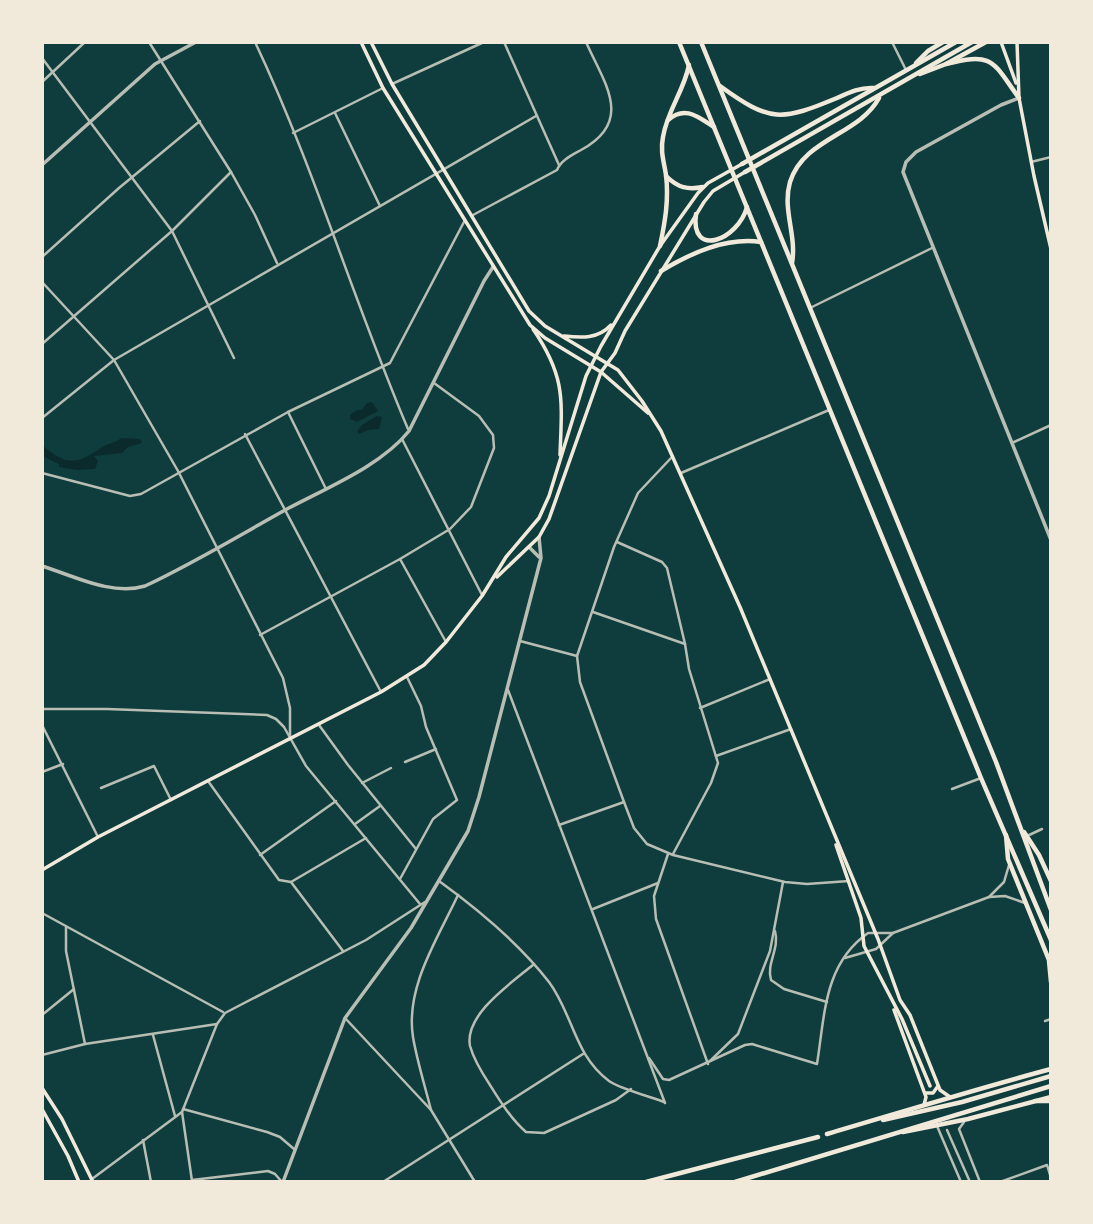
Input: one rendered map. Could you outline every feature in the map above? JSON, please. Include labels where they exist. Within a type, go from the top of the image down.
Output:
[{"type":"main road","points":[[361,42],[383,88],[550,356],[560,384],[562,401],[560,460]]},
{"type":"main road","points":[[371,42],[393,84],[529,311],[536,320],[618,370],[651,416],[673,456],[835,836],[863,924],[867,951],[902,1019],[930,1086]]},
{"type":"main road","points":[[680,42],[981,778],[1051,940]]},
{"type":"main road","points":[[701,42],[991,750],[1051,910]]},
{"type":"main road","points":[[913,66],[923,55],[943,42]]},
{"type":"main road","points":[[42,870],[98,836],[381,692],[424,665],[482,596],[506,557],[539,518],[549,496],[595,356],[660,246],[703,187],[956,42]]},
{"type":"main road","points":[[492,580],[538,537],[549,519],[601,372],[709,195],[972,42]]},
{"type":"main road","points":[[946,64],[986,42]]},
{"type":"main road","points":[[1001,42],[1018,88]]},
{"type":"main road","points":[[1017,42],[1019,98],[1031,162],[1049,228],[1051,249]]},
{"type":"main road","points":[[915,74],[971,58],[987,60],[1001,72],[1019,98]]},
{"type":"main road","points":[[660,246],[667,215],[662,149],[667,121],[683,89],[689,65]]},
{"type":"main road","points":[[719,85],[759,110],[784,115],[798,113],[856,90],[874,88]]},
{"type":"main road","points":[[792,264],[793,242],[786,206],[790,181],[797,166],[813,149],[870,111],[881,95]]},
{"type":"main road","points":[[667,121],[678,112],[687,112],[715,127]]},
{"type":"main road","points":[[666,176],[683,188],[703,187]]},
{"type":"main road","points":[[696,214],[695,225],[699,234],[704,239],[716,240],[734,230],[743,218],[747,206]]},
{"type":"main road","points":[[661,271],[713,247],[738,241],[762,242]]},
{"type":"main road","points":[[561,336],[584,338],[597,335],[606,331],[617,318]]},
{"type":"main road","points":[[530,325],[545,338],[601,372],[651,416]]},
{"type":"main road","points":[[528,530],[538,537]]},
{"type":"main road","points":[[520,540],[528,547]]},
{"type":"main road","points":[[1021,829],[1039,855],[1051,881]]},
{"type":"main road","points":[[1006,834],[1005,848],[1050,962],[1051,982]]},
{"type":"main road","points":[[850,879],[875,932],[900,1000],[910,1015],[944,1095],[950,1097]]},
{"type":"main road","points":[[900,1000],[902,1019]]},
{"type":"main road","points":[[893,1004],[926,1097],[924,1105],[917,1107]]},
{"type":"main road","points":[[827,1134],[1051,1069]]},
{"type":"main road","points":[[847,1128],[962,1101],[1051,1076]]},
{"type":"main road","points":[[924,1092],[933,1093],[939,1085]]},
{"type":"main road","points":[[734,1182],[1051,1086]]},
{"type":"main road","points":[[42,1088],[62,1119],[92,1181]]},
{"type":"main road","points":[[889,1135],[1051,1099]]},
{"type":"main road","points":[[42,1110],[68,1156],[79,1182]]},
{"type":"main road","points":[[646,1182],[818,1137]]},
{"type":"street","points":[[42,82],[85,42]]},
{"type":"street","points":[[149,42],[231,172],[255,215],[277,264]]},
{"type":"street","points":[[42,165],[160,61],[196,42]]},
{"type":"street","points":[[255,42],[409,431]]},
{"type":"street","points":[[393,84],[484,42]]},
{"type":"street","points":[[504,42],[559,164]]},
{"type":"street","points":[[473,215],[557,170],[559,164],[601,138],[611,116],[613,104],[586,42]]},
{"type":"street","points":[[891,42],[906,70]]},
{"type":"street","points":[[42,58],[172,231],[234,358]]},
{"type":"street","points":[[293,133],[383,88]]},
{"type":"street","points":[[1019,98],[1001,104],[916,152],[906,162],[903,172],[1051,540]]},
{"type":"street","points":[[335,113],[380,206]]},
{"type":"street","points":[[42,418],[114,360],[536,116]]},
{"type":"street","points":[[42,257],[200,121]]},
{"type":"street","points":[[1031,162],[1051,157]]},
{"type":"street","points":[[42,344],[172,231],[231,172]]},
{"type":"street","points":[[42,473],[130,496],[141,494],[288,412],[390,363],[465,220]]},
{"type":"street","points":[[810,308],[932,248]]},
{"type":"street","points":[[42,566],[103,585],[135,589],[156,581],[372,462],[409,431],[493,267]]},
{"type":"street","points":[[42,282],[114,360],[178,471],[283,678],[290,708],[290,739]]},
{"type":"street","points":[[260,635],[450,529],[471,508],[494,448],[493,435],[479,416],[434,383]]},
{"type":"street","points":[[681,473],[830,410]]},
{"type":"street","points":[[288,412],[326,489]]},
{"type":"street","points":[[1012,443],[1051,425]]},
{"type":"street","points":[[245,435],[381,692]]},
{"type":"street","points":[[402,439],[482,596]]},
{"type":"street","points":[[673,456],[638,493],[617,542],[577,656],[580,682],[624,802],[640,836],[655,849],[783,882],[807,884],[850,879]]},
{"type":"street","points":[[183,1110],[192,1181],[268,1171],[282,1182],[345,1018],[411,928],[423,903],[468,831],[475,813],[541,558],[538,537]]},
{"type":"street","points":[[617,542],[662,562],[667,568],[689,669],[716,756],[716,772],[671,854],[654,896],[656,919],[708,1064]]},
{"type":"street","points":[[528,547],[541,558]]},
{"type":"street","points":[[400,559],[446,642]]},
{"type":"street","points":[[593,612],[685,644]]},
{"type":"street","points":[[520,641],[577,656]]},
{"type":"street","points":[[400,879],[433,819],[457,800],[407,677]]},
{"type":"street","points":[[700,708],[770,679]]},
{"type":"street","points":[[439,881],[498,927],[534,964],[551,985],[583,1054],[607,1080],[665,1103],[507,688]]},
{"type":"street","points":[[42,709],[267,715],[276,719],[284,727],[306,766],[423,903]]},
{"type":"street","points":[[42,724],[98,836]]},
{"type":"street","points":[[319,724],[362,783],[416,849]]},
{"type":"street","points":[[716,756],[791,729]]},
{"type":"street","points":[[405,762],[436,749]]},
{"type":"street","points":[[42,772],[63,764]]},
{"type":"street","points":[[101,788],[155,765],[171,800]]},
{"type":"street","points":[[362,783],[391,768]]},
{"type":"street","points":[[952,789],[981,778]]},
{"type":"street","points":[[208,781],[279,880],[292,882],[366,838]]},
{"type":"street","points":[[260,855],[336,801]]},
{"type":"street","points":[[559,825],[624,802]]},
{"type":"street","points":[[355,824],[380,806]]},
{"type":"street","points":[[1027,836],[1042,829]]},
{"type":"street","points":[[989,897],[1004,882],[1010,863]]},
{"type":"street","points":[[292,882],[343,951]]},
{"type":"street","points":[[708,1064],[738,1034],[769,951],[783,882]]},
{"type":"street","points":[[592,910],[658,883]]},
{"type":"street","points":[[430,1111],[412,1036],[411,1006],[420,976],[458,895]]},
{"type":"street","points":[[842,960],[880,946],[884,939],[893,933],[989,897],[1010,897],[1026,904]]},
{"type":"street","points":[[92,1181],[183,1110],[217,1024],[225,1013],[374,935],[423,903]]},
{"type":"street","points":[[42,913],[225,1013]]},
{"type":"street","points":[[66,928],[66,951],[85,1044]]},
{"type":"street","points":[[775,928],[776,950],[769,969],[771,980],[784,989],[827,1002]]},
{"type":"street","points":[[645,1052],[665,1080],[752,1044],[817,1064],[833,976],[842,960],[864,936],[875,932],[893,933]]},
{"type":"street","points":[[534,964],[486,1006],[471,1031],[470,1043],[474,1056],[503,1106],[521,1128],[534,1134],[544,1133],[617,1100],[631,1089]]},
{"type":"street","points":[[42,1015],[74,989]]},
{"type":"street","points":[[345,1018],[430,1111],[475,1182]]},
{"type":"street","points":[[1045,1021],[1051,1019]]},
{"type":"street","points":[[42,1055],[85,1044],[217,1024]]},
{"type":"street","points":[[153,1035],[175,1117]]},
{"type":"street","points":[[383,1182],[583,1054]]},
{"type":"street","points":[[183,1110],[267,1132],[280,1137],[295,1150]]},
{"type":"street","points":[[968,1119],[959,1129],[981,1182]]},
{"type":"street","points":[[937,1126],[961,1182]]},
{"type":"street","points":[[947,1130],[970,1182]]},
{"type":"street","points":[[143,1140],[151,1182]]},
{"type":"street","points":[[1000,1182],[1049,1165],[1051,1178]]},
{"type":"water","points":[[372,402],[378,411],[357,422],[350,419],[350,415]]},
{"type":"water","points":[[377,416],[382,417],[379,429],[359,434],[357,431],[362,425]]},
{"type":"water","points":[[121,438],[140,439],[142,443],[128,447],[122,453],[94,456],[98,461],[95,469],[59,467],[59,464],[42,456],[42,445],[65,460],[77,460]]}]
